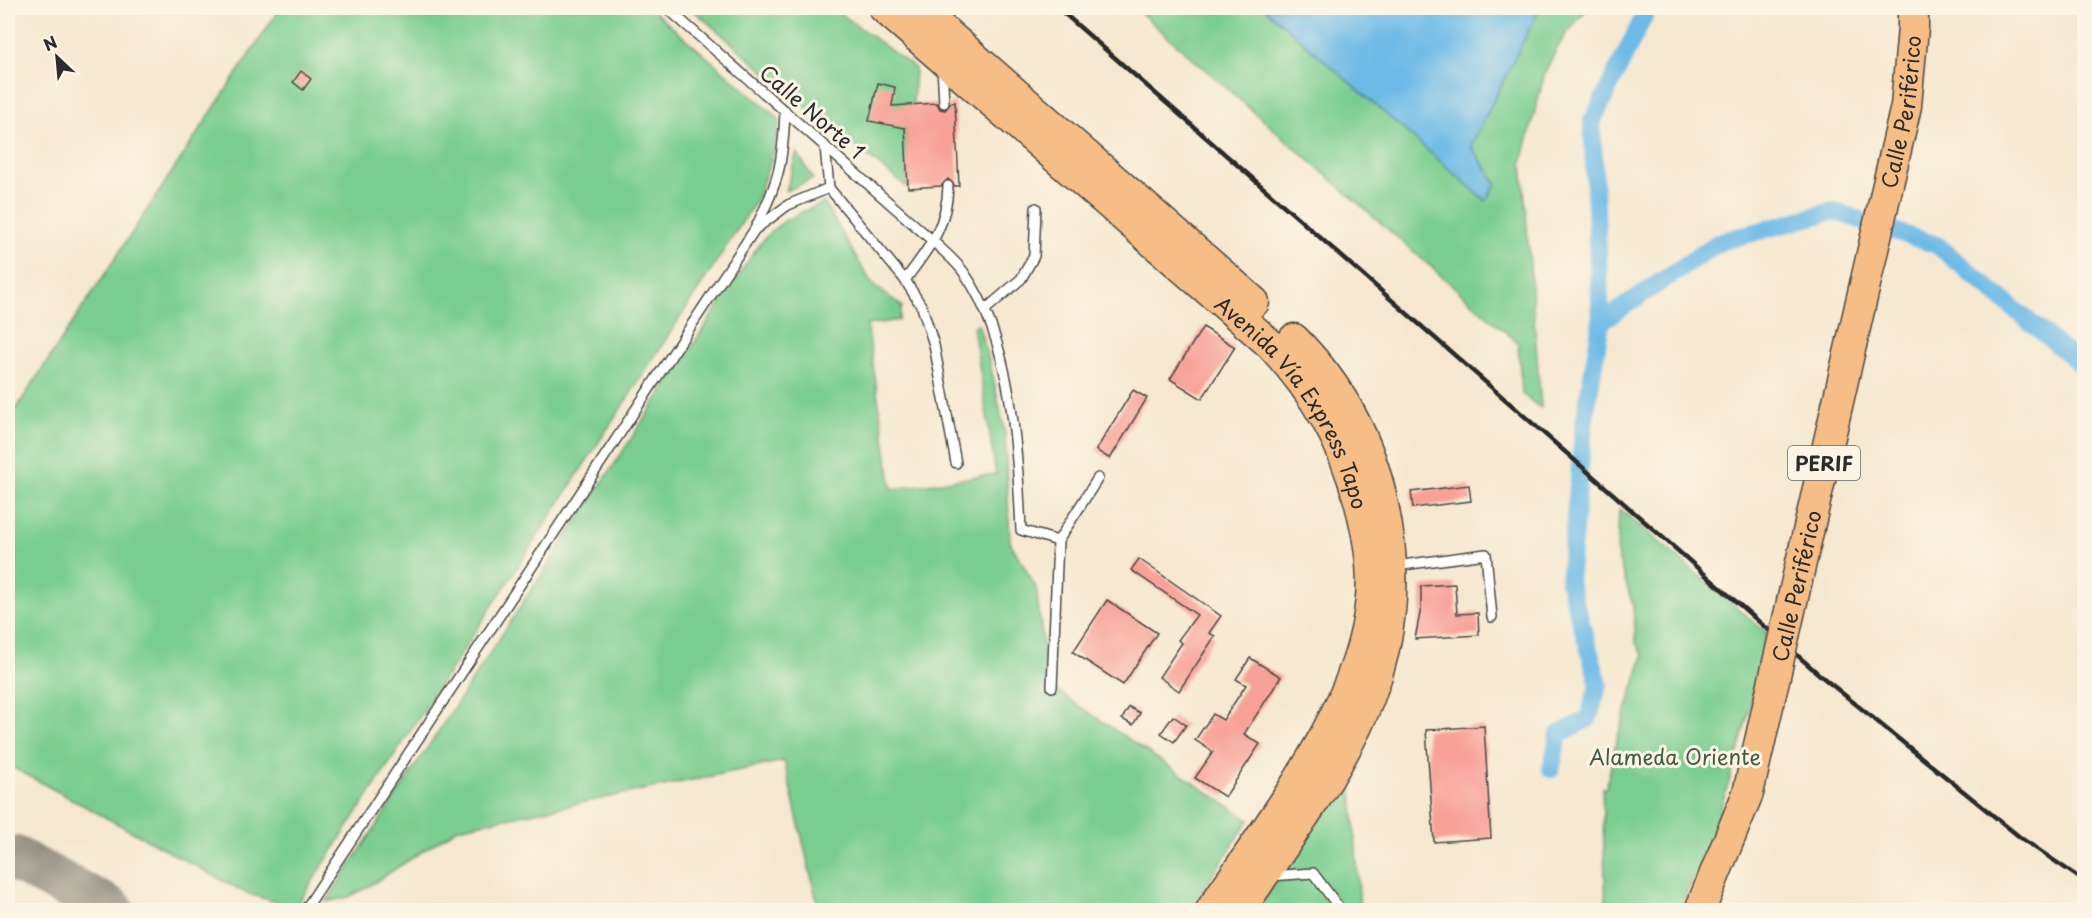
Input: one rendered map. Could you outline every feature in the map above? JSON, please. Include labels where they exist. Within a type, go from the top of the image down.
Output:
[{"type":"main road","name":"Avenida Vía Express Tapo","points":[[884,8],[936,35],[1274,319],[1305,350],[1333,384],[1354,418],[1367,447],[1380,486],[1393,566],[1394,590],[1389,631],[1381,668],[1365,711],[1346,748],[1240,910]]},
{"type":"main road","name":"Calle Periférico","points":[[1700,910],[1748,793],[1906,106],[1913,28],[1912,8]]},
{"type":"main road","name":"Avenida Vía Express Tapo","points":[[936,35],[1270,344],[1297,373],[1322,408],[1350,468],[1366,524],[1371,587],[1366,634],[1356,667],[1319,745],[1211,910]]},
{"type":"lane","name":"Calle Norte 1","points":[[667,8],[934,242],[964,272],[986,309],[1007,384],[1019,478],[1022,530],[1058,541]]},
{"type":"lane","points":[[936,35],[944,103]]},
{"type":"lane","points":[[305,910],[755,229],[775,188],[780,168],[785,111]]},
{"type":"lane","points":[[825,146],[829,188],[905,280],[922,307],[934,345],[956,463]]},
{"type":"lane","points":[[905,280],[934,242],[947,209],[948,186]]},
{"type":"lane","points":[[755,229],[788,205],[829,188]]},
{"type":"lane","points":[[986,309],[1021,279],[1034,256],[1036,208]]},
{"type":"lane","points":[[1052,687],[1058,541],[1098,478]]},
{"type":"lane","points":[[1393,566],[1486,554],[1491,617]]},
{"type":"lane","points":[[1262,877],[1313,873],[1341,910]]},
{"type":"green space","points":[[280,8],[650,8],[779,119],[774,152],[756,201],[299,902],[289,906],[246,893],[8,765],[8,421]]},
{"type":"green space","points":[[691,8],[833,8],[915,68],[913,105],[904,106],[908,188],[803,105]]},
{"type":"green space","points":[[1135,8],[1264,8],[1486,200],[1496,183],[1471,146],[1540,8],[1588,8],[1563,38],[1545,72],[1522,162],[1541,408],[1522,394],[1518,343]]},
{"type":"green space","points":[[797,152],[813,179],[786,191]]},
{"type":"green space","points":[[824,203],[872,284],[902,306],[899,320],[867,325],[892,489],[996,474],[973,327],[978,324],[990,363],[1005,433],[1010,542],[1036,587],[1048,685],[1249,820],[1190,910],[819,910],[784,761],[458,828],[369,886],[349,897],[326,902],[756,249],[786,220]]},
{"type":"green space","name":"Alameda Oriente","points":[[1619,508],[1768,634],[1741,741],[1721,808],[1695,876],[1679,910],[1606,910],[1602,788],[1606,788],[1617,739],[1643,656],[1636,643],[1633,606],[1617,554]]},
{"type":"green space","points":[[1351,775],[1360,910],[1257,910]]},
{"type":"water","points":[[1264,8],[1540,8],[1471,146],[1496,184],[1486,201]]},
{"type":"building","points":[[301,71],[311,79],[303,90],[293,82]]},
{"type":"building","points":[[878,83],[895,87],[892,106],[937,103],[940,109],[945,110],[955,102],[959,186],[955,186],[948,179],[941,186],[908,188],[905,128],[869,121]]},
{"type":"building","points":[[1203,327],[1235,347],[1202,399],[1170,379]]},
{"type":"building","points":[[1133,390],[1147,398],[1110,459],[1096,450]]},
{"type":"building","points":[[1469,485],[1471,501],[1413,508],[1411,492]]},
{"type":"building","points":[[1139,559],[1221,616],[1209,633],[1215,636],[1179,691],[1159,677],[1182,643],[1178,640],[1197,615],[1131,570]]},
{"type":"building","points":[[1455,584],[1457,614],[1478,613],[1479,635],[1415,639],[1421,608],[1421,586]]},
{"type":"building","points":[[1107,600],[1157,633],[1123,685],[1073,652]]},
{"type":"building","points":[[1250,658],[1281,677],[1244,734],[1260,744],[1225,797],[1195,778],[1213,752],[1195,740],[1213,714],[1223,720],[1246,685],[1236,679]]},
{"type":"building","points":[[1129,707],[1140,713],[1133,725],[1122,719]]},
{"type":"building","points":[[1173,716],[1186,725],[1174,742],[1161,733]]},
{"type":"building","points":[[1484,726],[1491,838],[1434,842],[1426,730]]},
{"type":"waterway","points":[[1551,769],[1559,734],[1588,719],[1599,684],[1569,582],[1584,424],[1601,322],[1592,122],[1648,8]]},
{"type":"waterway","points":[[1601,322],[1719,242],[1833,211],[1937,245],[2084,367]]},
{"type":"taxiway","points":[[14,858],[112,910]]},
{"type":"railway","points":[[1058,8],[1821,676],[2021,838],[2084,881]]}]
